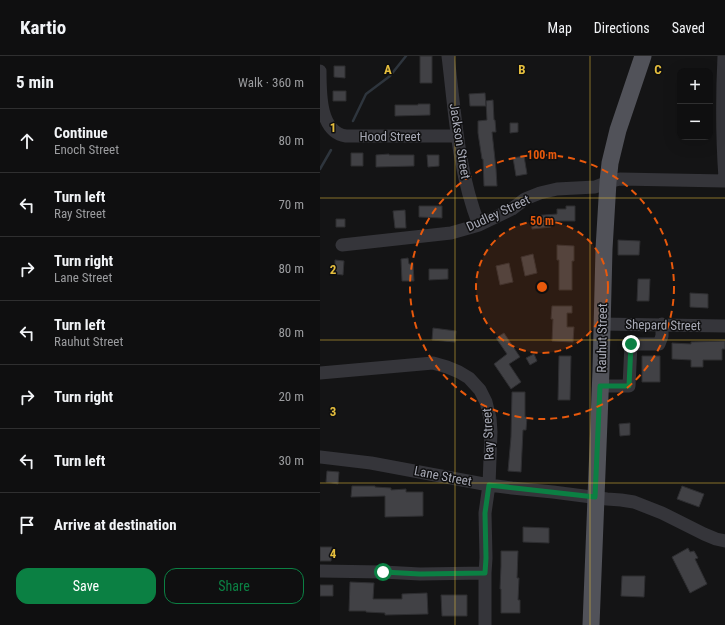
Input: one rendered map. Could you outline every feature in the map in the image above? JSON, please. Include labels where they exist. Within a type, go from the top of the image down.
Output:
[{"type":"main road","name":"Rauhut Street","points":[[591,625],[604,249],[608,182],[610,163],[618,130],[643,56]]},
{"type":"street","name":"Jackson Street","points":[[448,56],[463,174],[471,207],[479,225]]},
{"type":"street","points":[[724,56],[722,105],[725,178]]},
{"type":"street","name":"Hood Street","points":[[320,71],[321,109],[328,127],[340,135],[457,136]]},
{"type":"street","name":"Dudley Street","points":[[342,245],[451,233],[479,225],[540,193],[557,188],[595,187],[620,179],[725,181]]},
{"type":"street","name":"Shepard Street","points":[[602,324],[725,326]]},
{"type":"street","points":[[600,386],[629,386],[631,344],[659,344],[662,336],[662,324]]},
{"type":"street","name":"Ray Street","points":[[320,373],[433,363],[459,372],[469,378],[480,390],[486,402],[490,418],[491,432],[489,485],[485,513],[485,625]]},
{"type":"street","name":"Lane Street","points":[[320,457],[371,463],[489,485],[634,502],[662,513],[704,534],[725,541]]},
{"type":"street","points":[[320,571],[420,574],[485,573]]},
{"type":"building","points":[[420,56],[432,56],[432,83],[420,83]]},
{"type":"building","points":[[334,66],[345,66],[345,78],[334,77]]},
{"type":"building","points":[[333,91],[346,91],[346,101],[333,101]]},
{"type":"building","points":[[485,93],[486,106],[470,106],[469,94]]},
{"type":"building","points":[[493,100],[496,132],[492,132],[497,186],[484,186],[483,159],[478,133],[478,121],[487,120],[486,101]]},
{"type":"building","points":[[430,104],[430,115],[395,116],[395,105]]},
{"type":"building","points":[[510,123],[518,123],[518,132],[510,133]]},
{"type":"building","points":[[351,153],[363,153],[363,166],[351,166]]},
{"type":"building","points":[[376,155],[414,155],[414,166],[376,167]]},
{"type":"building","points":[[427,155],[439,155],[439,166],[428,167]]},
{"type":"building","points":[[524,156],[527,174],[516,176],[513,158]]},
{"type":"building","points":[[419,206],[442,206],[442,218],[419,217]]},
{"type":"building","points":[[566,206],[575,206],[575,221],[550,221],[551,227],[532,229],[531,216],[557,214],[557,209],[566,209]]},
{"type":"building","points":[[405,210],[406,228],[395,228],[393,211]]},
{"type":"building","points":[[336,219],[345,219],[345,227],[336,227]]},
{"type":"building","points":[[618,240],[640,241],[639,255],[618,255]]},
{"type":"building","points":[[557,245],[574,246],[574,261],[572,261],[572,290],[559,290],[559,260],[557,260]]},
{"type":"building","points":[[533,254],[537,273],[525,276],[521,257]]},
{"type":"building","points":[[408,258],[409,264],[413,264],[414,281],[402,281],[401,259]]},
{"type":"building","points":[[335,260],[344,261],[343,275],[335,274]]},
{"type":"building","points":[[509,263],[513,282],[500,285],[496,266]]},
{"type":"building","points":[[429,269],[448,269],[448,279],[429,280]]},
{"type":"building","points":[[638,279],[650,279],[649,301],[637,301]]},
{"type":"building","points":[[690,293],[708,294],[708,308],[690,307]]},
{"type":"building","points":[[552,306],[572,306],[572,313],[567,313],[567,327],[574,327],[573,342],[552,341]]},
{"type":"building","points":[[433,328],[456,331],[455,342],[432,340]]},
{"type":"building","points":[[504,333],[520,357],[509,364],[521,382],[511,389],[494,364],[507,354],[496,338]]},
{"type":"building","points":[[725,341],[725,349],[722,349],[722,360],[703,360],[703,367],[691,367],[691,360],[672,359],[672,343],[691,344],[691,342]]},
{"type":"building","points":[[534,354],[537,361],[530,365],[526,358]]},
{"type":"building","points":[[559,356],[571,356],[570,400],[558,400]]},
{"type":"building","points":[[642,356],[660,356],[660,382],[642,382]]},
{"type":"building","points":[[512,392],[525,392],[525,417],[527,417],[526,430],[523,430],[521,472],[508,471],[511,437]]},
{"type":"building","points":[[630,423],[630,435],[620,436],[619,424]]},
{"type":"building","points":[[327,471],[339,472],[338,484],[326,482]]},
{"type":"building","points":[[352,486],[375,486],[391,488],[391,490],[406,489],[406,492],[423,492],[423,516],[385,517],[385,496],[351,497]]},
{"type":"building","points":[[682,486],[704,494],[699,507],[677,499]]},
{"type":"building","points":[[523,527],[549,528],[549,543],[523,542]]},
{"type":"building","points":[[320,547],[332,547],[331,561],[320,561]]},
{"type":"building","points":[[688,548],[690,552],[694,551],[698,558],[695,559],[707,584],[690,593],[672,557]]},
{"type":"building","points":[[501,551],[518,551],[517,578],[519,578],[518,600],[520,600],[520,613],[501,613]]},
{"type":"building","points":[[622,576],[645,576],[644,597],[621,596]]},
{"type":"building","points":[[350,582],[374,583],[373,599],[402,599],[402,594],[427,593],[428,614],[385,615],[385,613],[349,611]]},
{"type":"building","points":[[320,585],[333,585],[333,596],[320,596]]},
{"type":"building","points":[[441,595],[467,595],[467,616],[442,616]]},
{"type":"waterway","points":[[353,121],[366,94],[390,76],[406,56]]},
{"type":"waterway","points":[[320,169],[331,150]]},
{"type":"route","points":[[383,572],[420,574],[485,573],[485,513],[489,485],[595,497],[600,386],[629,386],[631,344]]}]
